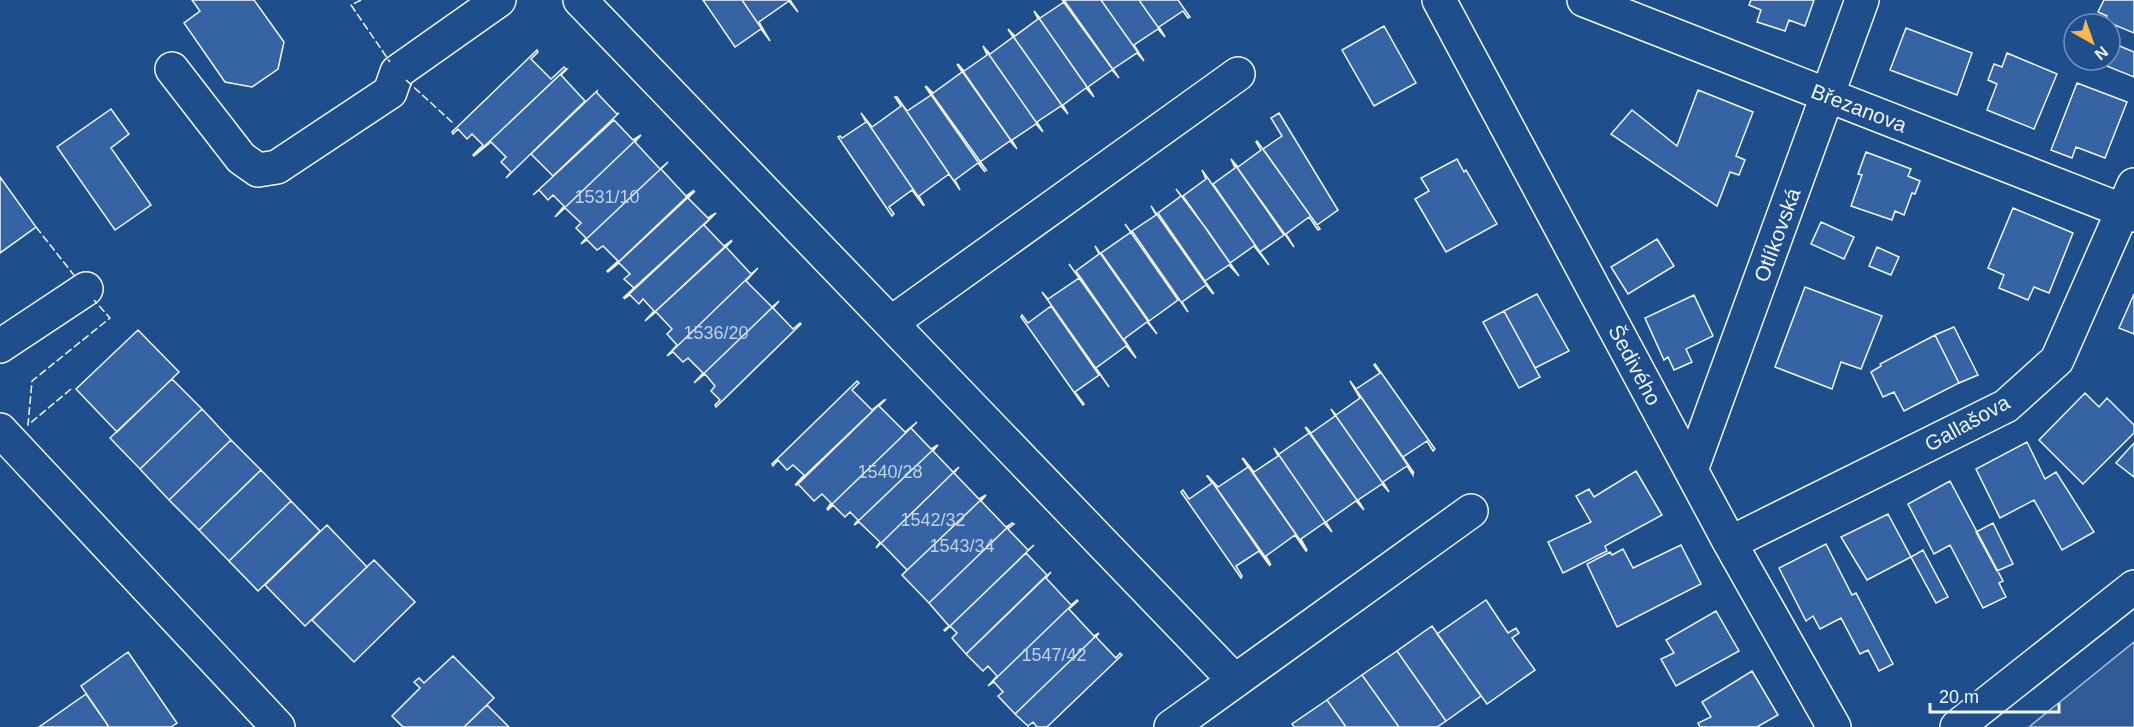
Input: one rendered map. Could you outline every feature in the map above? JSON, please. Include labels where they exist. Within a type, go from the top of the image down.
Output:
[{"type":"street","points":[[172,69],[241,158],[258,170],[277,167],[390,92],[397,72],[499,0]]},
{"type":"street","points":[[580,0],[1235,681]]},
{"type":"street","name":"Šedivého","points":[[1439,0],[1730,543],[1834,727]]},
{"type":"street","name":"Březanova","points":[[1584,0],[1828,95],[2130,204]]},
{"type":"street","name":"Otlíkovská","points":[[1691,470],[1862,0]]},
{"type":"street","points":[[891,323],[1238,74]]},
{"type":"street","name":"Gallašova","points":[[1730,543],[2006,406],[2057,360],[2130,204]]},
{"type":"street","points":[[0,346],[86,289]]},
{"type":"street","points":[[0,430],[278,727]]},
{"type":"street","points":[[1171,727],[1472,511]]},
{"type":"street","points":[[1957,727],[2134,587]]},
{"type":"shaded area","points":[[2134,642],[2134,727],[2029,727]]},
{"type":"building","points":[[192,0],[254,0],[284,42],[278,69],[252,87],[225,82],[184,23],[200,11]]},
{"type":"building","points":[[703,0],[742,0],[770,41],[761,29],[735,47]]},
{"type":"building","points":[[742,0],[790,0],[798,12],[789,1],[759,22],[770,41]]},
{"type":"building","points":[[1064,0],[1101,0],[1144,61],[1137,53],[1113,69],[1119,78]]},
{"type":"building","points":[[1101,0],[1139,0],[1165,37],[1158,29],[1134,45],[1144,61]]},
{"type":"building","points":[[1139,0],[1178,0],[1190,17],[1188,18],[1183,11],[1159,27],[1165,37]]},
{"type":"building","points":[[1751,0],[1814,0],[1805,26],[1789,20],[1785,31],[1757,22],[1761,10],[1749,5]]},
{"type":"building","points":[[2104,0],[2134,0],[2134,33],[2122,28],[2122,12],[2098,12]]},
{"type":"building","points":[[1064,2],[1119,78],[1112,70],[1088,87],[1094,97],[1034,11],[1040,18]]},
{"type":"building","points":[[1034,11],[1094,97],[1086,88],[1063,105],[1068,114],[1008,29],[1015,36],[1038,19]]},
{"type":"building","points":[[1384,26],[1416,83],[1374,106],[1342,50]]},
{"type":"building","points":[[1906,28],[1972,53],[1957,95],[1890,70]]},
{"type":"building","points":[[1008,29],[1068,114],[1061,106],[1037,122],[1043,132],[983,46],[990,54],[1013,37]]},
{"type":"building","points":[[983,46],[1043,132],[1036,124],[1012,140],[1017,149],[958,64],[964,71],[987,55]]},
{"type":"building","points":[[2122,47],[2134,52],[2134,77],[2122,72]]},
{"type":"building","points":[[537,50],[538,52],[531,59],[551,79],[564,67],[566,69],[474,156],[483,145],[472,134],[467,139],[458,129],[453,134],[452,132]]},
{"type":"building","points":[[2007,53],[2057,74],[2034,129],[1987,110],[1997,84],[1988,80],[1994,64],[2002,67]]},
{"type":"building","points":[[957,64],[1017,149],[1010,141],[980,162],[926,86],[933,93],[962,72]]},
{"type":"building","points":[[566,69],[561,75],[585,101],[506,178],[511,172],[501,162],[506,157],[491,142],[474,156]]},
{"type":"building","points":[[2077,83],[2127,102],[2105,158],[2076,147],[2072,158],[2051,150]]},
{"type":"building","points":[[925,86],[985,172],[978,163],[955,180],[960,190],[897,97],[907,111],[931,95]]},
{"type":"building","points":[[1698,90],[1753,112],[1736,156],[1745,160],[1739,175],[1730,172],[1717,206],[1611,134],[1632,110],[1677,146]]},
{"type":"building","points":[[597,91],[617,114],[619,113],[553,176],[531,154]]},
{"type":"building","points":[[895,97],[897,97],[960,190],[949,174],[919,196],[924,205],[861,113],[872,127],[901,106]]},
{"type":"building","points":[[111,109],[129,134],[111,148],[151,205],[115,230],[57,147]]},
{"type":"building","points":[[861,113],[924,205],[912,190],[889,207],[894,214],[892,216],[838,137],[842,138],[866,122]]},
{"type":"building","points":[[1279,113],[1338,210],[1317,225],[1263,149],[1282,136],[1271,118]]},
{"type":"building","points":[[614,120],[633,140],[641,135],[555,217],[564,206],[553,195],[548,200],[539,190],[533,195]]},
{"type":"building","points":[[641,135],[635,142],[660,169],[668,162],[581,244],[586,238],[576,228],[581,223],[565,208],[555,217]]},
{"type":"building","points":[[1257,141],[1320,229],[1318,230],[1309,217],[1286,234],[1294,247],[1231,159],[1238,167],[1261,150]]},
{"type":"building","points":[[1866,152],[1911,169],[1908,176],[1920,181],[1915,194],[1912,193],[1904,215],[1895,211],[1892,220],[1851,206],[1862,175],[1858,174]]},
{"type":"building","points":[[1231,159],[1284,235],[1260,252],[1213,184],[1235,168]]},
{"type":"building","points":[[1457,159],[1464,172],[1466,170],[1497,224],[1446,252],[1415,199],[1429,191],[1421,178]]},
{"type":"building","points":[[668,162],[661,169],[686,196],[694,190],[608,272],[618,261],[603,246],[597,250],[587,240],[581,244]]},
{"type":"building","points":[[1202,170],[1269,265],[1254,246],[1230,263],[1239,276],[1183,196],[1206,179]]},
{"type":"building","points":[[0,177],[36,227],[0,253]]},
{"type":"building","points":[[1176,189],[1239,276],[1229,265],[1205,281],[1158,213],[1181,196]]},
{"type":"building","points":[[695,191],[688,198],[708,218],[716,213],[634,288],[624,279],[630,274],[619,263],[608,272]]},
{"type":"building","points":[[1151,206],[1213,294],[1206,285],[1182,302],[1188,312],[1132,231],[1156,215]]},
{"type":"building","points":[[2013,208],[2073,233],[2049,293],[2034,287],[2028,300],[1999,288],[2004,275],[1988,268]]},
{"type":"building","points":[[716,213],[704,225],[724,246],[732,240],[645,321],[654,311],[643,299],[639,304],[630,295],[624,299]]},
{"type":"building","points":[[1821,222],[1854,237],[1844,259],[1811,244]]},
{"type":"building","points":[[1131,232],[1178,300],[1149,321],[1101,253]]},
{"type":"building","points":[[1657,239],[1674,266],[1628,294],[1611,267]]},
{"type":"building","points":[[732,241],[726,247],[751,274],[758,268],[667,356],[677,345],[667,334],[672,329],[656,312],[645,321]]},
{"type":"building","points":[[1095,246],[1157,334],[1147,322],[1124,339],[1136,358],[1076,271],[1099,254]]},
{"type":"building","points":[[1877,247],[1899,257],[1891,275],[1869,266]]},
{"type":"building","points":[[758,268],[746,281],[772,307],[779,301],[694,383],[703,373],[688,358],[683,362],[673,352],[667,356]]},
{"type":"building","points":[[1079,278],[1136,358],[1126,346],[1096,368],[1109,387],[1042,292],[1048,299]]},
{"type":"building","points":[[1805,287],[1882,316],[1861,369],[1841,362],[1832,389],[1775,367]]},
{"type":"building","points":[[1537,294],[1569,351],[1535,368],[1504,311]]},
{"type":"building","points":[[2134,294],[2134,334],[2119,328]]},
{"type":"building","points":[[1694,295],[1713,336],[1686,349],[1692,362],[1674,370],[1668,357],[1664,360],[1645,318]]},
{"type":"building","points":[[779,301],[773,308],[793,329],[801,324],[716,407],[715,405],[720,400],[711,391],[715,386],[705,374],[694,383]]},
{"type":"building","points":[[1051,306],[1099,375],[1075,392],[1083,405],[1021,317],[1022,315],[1028,323]]},
{"type":"building","points":[[1504,311],[1540,377],[1519,388],[1483,322]]},
{"type":"building","points":[[1954,327],[1978,375],[1959,383],[1935,335]]},
{"type":"building","points":[[138,330],[179,372],[117,432],[76,389]]},
{"type":"building","points":[[1935,335],[1959,383],[1904,411],[1894,392],[1883,397],[1871,372],[1881,366],[1880,364]]},
{"type":"building","points":[[1375,364],[1435,449],[1433,451],[1427,441],[1403,457],[1414,473],[1350,381],[1356,389],[1380,373]]},
{"type":"building","points":[[172,379],[202,409],[140,469],[110,438]]},
{"type":"building","points":[[857,381],[859,383],[852,390],[872,410],[884,400],[795,485],[804,475],[793,465],[787,470],[778,460],[773,466],[772,464]]},
{"type":"building","points":[[1350,381],[1413,473],[1413,475],[1407,466],[1383,482],[1389,492],[1331,409],[1336,415],[1360,398]]},
{"type":"building","points":[[2085,393],[2099,407],[2107,398],[2134,425],[2134,433],[2083,484],[2039,440]]},
{"type":"building","points":[[884,400],[879,406],[905,432],[917,422],[827,509],[831,503],[822,494],[814,501],[798,484]]},
{"type":"building","points":[[202,409],[231,440],[169,500],[140,469]]},
{"type":"building","points":[[1331,409],[1389,492],[1382,484],[1358,500],[1364,510],[1306,427],[1311,433],[1335,416]]},
{"type":"building","points":[[917,422],[911,428],[931,449],[938,445],[854,525],[858,520],[850,512],[845,517],[833,505],[827,509]]},
{"type":"building","points":[[1305,427],[1364,510],[1356,501],[1326,522],[1332,532],[1274,448],[1279,454],[1309,433]]},
{"type":"building","points":[[231,440],[261,470],[199,530],[169,500]]},
{"type":"building","points":[[2027,442],[2045,479],[2056,472],[2094,532],[2062,550],[2034,500],[2000,518],[1976,469]]},
{"type":"building","points":[[2134,443],[2134,477],[2116,463]]},
{"type":"building","points":[[938,445],[933,451],[953,472],[959,467],[876,548],[880,542],[859,522],[854,525]]},
{"type":"building","points":[[1274,448],[1332,532],[1324,523],[1301,539],[1307,550],[1243,458],[1254,472],[1278,456]]},
{"type":"building","points":[[1242,458],[1307,550],[1306,551],[1295,535],[1266,556],[1271,565],[1208,476],[1218,487],[1248,467]]},
{"type":"building","points":[[959,467],[954,473],[979,499],[986,495],[902,575],[907,570],[881,543]]},
{"type":"building","points":[[261,470],[291,501],[229,561],[199,530]]},
{"type":"building","points":[[1636,471],[1662,515],[1605,546],[1607,551],[1563,573],[1548,542],[1591,522],[1576,496],[1589,489],[1594,497]]},
{"type":"building","points":[[1208,476],[1270,566],[1259,551],[1236,566],[1241,578],[1181,492],[1183,490],[1189,499],[1212,483]]},
{"type":"building","points":[[1950,481],[2003,581],[1999,583],[2006,597],[1983,608],[1950,545],[1934,554],[1908,504]]},
{"type":"building","points":[[986,495],[981,501],[1006,527],[1012,523],[929,603],[902,575]]},
{"type":"building","points":[[291,501],[320,531],[258,591],[229,561]]},
{"type":"building","points":[[1888,514],[1911,557],[1867,580],[1841,537]]},
{"type":"building","points":[[1012,523],[1014,524],[1008,529],[1028,550],[1034,545],[945,631],[949,626],[929,603]]},
{"type":"building","points":[[1993,523],[2013,564],[1997,571],[1976,532]]},
{"type":"building","points":[[327,525],[367,567],[305,626],[265,585]]},
{"type":"building","points":[[1826,544],[1852,595],[1856,593],[1893,664],[1879,671],[1868,650],[1860,654],[1841,618],[1820,629],[1813,616],[1806,621],[1779,568]]},
{"type":"building","points":[[1681,545],[1701,584],[1617,627],[1587,564],[1610,552],[1612,555],[1623,549],[1633,568]]},
{"type":"building","points":[[1923,550],[1948,597],[1936,603],[1911,557]]},
{"type":"building","points":[[1026,553],[1047,575],[966,654],[952,638],[957,633],[950,626]]},
{"type":"building","points":[[374,560],[415,602],[354,662],[312,620]]},
{"type":"building","points":[[1051,572],[1046,578],[1071,605],[1077,600],[988,686],[997,676],[988,666],[983,671],[966,654]]},
{"type":"building","points":[[1077,600],[1069,609],[1094,636],[1099,633],[1015,714],[998,696],[1003,692],[994,682],[988,686]]},
{"type":"building","points":[[1486,600],[1508,633],[1516,628],[1519,633],[1512,638],[1535,670],[1487,704],[1437,634]]},
{"type":"building","points":[[1716,611],[1739,651],[1676,686],[1661,659],[1674,653],[1666,640]]},
{"type":"building","points":[[1432,626],[1481,696],[1446,721],[1397,651]]},
{"type":"building","points":[[1099,633],[1096,637],[1116,658],[1120,653],[1122,655],[1047,727],[1037,727],[1033,722],[1028,726],[1015,714]]},
{"type":"building","points":[[1397,651],[1446,721],[1437,727],[1399,727],[1362,675]]},
{"type":"building","points":[[128,652],[177,723],[171,727],[109,727],[81,686]]},
{"type":"building","points":[[453,656],[494,698],[464,727],[403,727],[392,716],[420,688],[414,682],[419,678],[424,683]]},
{"type":"building","points":[[1752,671],[1778,715],[1757,727],[1700,727],[1698,723],[1711,717],[1702,702]]},
{"type":"building","points":[[1362,675],[1399,727],[1346,727],[1327,700]]},
{"type":"building","points":[[86,694],[109,727],[39,727]]},
{"type":"building","points":[[1327,700],[1346,727],[1294,727],[1292,724]]},
{"type":"building","points":[[487,705],[509,727],[464,727]]},
{"type":"fence","points":[[361,0],[351,5],[390,62]]},
{"type":"fence","points":[[406,80],[454,124]]},
{"type":"fence","points":[[36,227],[77,279]]},
{"type":"fence","points":[[71,389],[28,425],[32,381],[110,318],[94,300]]}]
